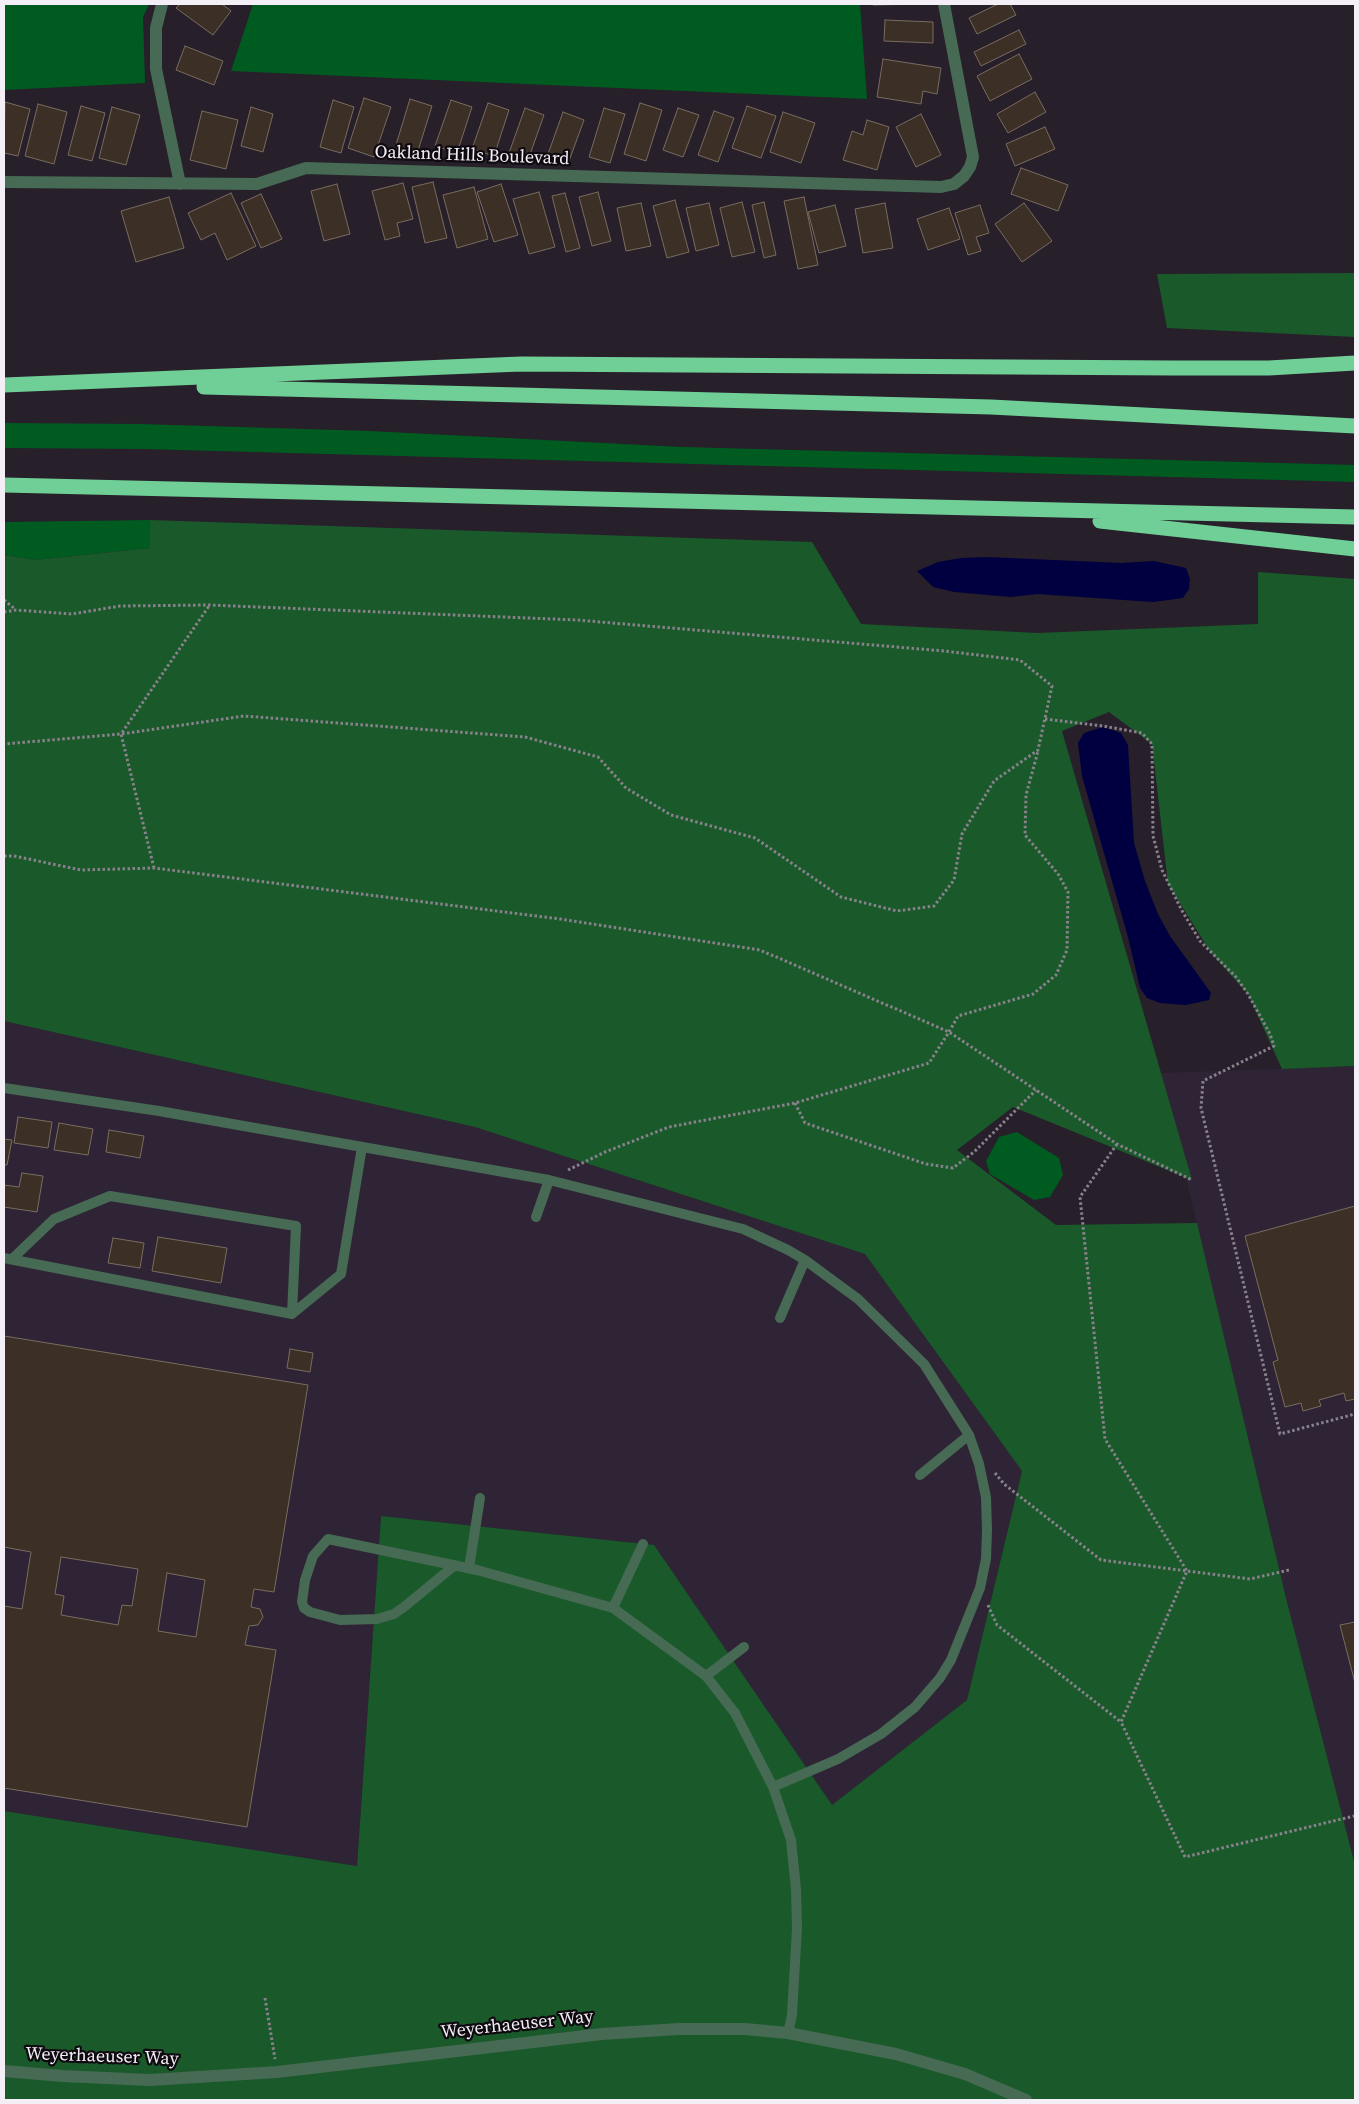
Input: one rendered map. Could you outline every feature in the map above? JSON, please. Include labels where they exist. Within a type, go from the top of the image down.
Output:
[{"type":"highway","points":[[4,385],[70,384],[521,364],[1269,368],[1355,363]]},
{"type":"highway","points":[[70,384],[991,407],[1355,426]]},
{"type":"highway","points":[[4,485],[1355,518]]},
{"type":"highway","points":[[1001,510],[1355,549]]},
{"type":"street","points":[[162,4],[156,28],[156,69],[180,184]]},
{"type":"street","name":"Oakland Hills Boulevard","points":[[4,182],[257,184],[306,168],[941,187],[954,184],[964,176],[970,167],[973,157],[944,4]]},
{"type":"street","name":"Weyerhaeuser Way","points":[[4,2071],[150,2080],[277,2072],[602,2034],[678,2029],[745,2029],[788,2033],[896,2054],[964,2074],[1026,2100]]},
{"type":"lane","points":[[4,1088],[160,1111],[549,1180],[743,1229],[806,1260],[858,1299],[924,1364],[969,1435],[979,1464],[986,1497],[986,1559],[980,1588],[951,1660],[940,1678],[915,1707],[880,1734],[838,1759],[773,1787]]},
{"type":"lane","points":[[292,1314],[341,1274],[362,1147]]},
{"type":"lane","points":[[536,1217],[549,1180]]},
{"type":"lane","points":[[8,1259],[54,1219],[110,1196],[296,1226],[292,1314]]},
{"type":"lane","points":[[8,1259],[292,1314]]},
{"type":"lane","points":[[780,1318],[806,1260]]},
{"type":"lane","points":[[920,1475],[969,1435]]},
{"type":"lane","points":[[469,1568],[480,1498]]},
{"type":"lane","points":[[455,1565],[404,1607],[394,1614],[378,1619],[340,1620],[310,1612],[304,1608],[302,1602],[304,1580],[313,1556],[328,1539],[455,1565],[469,1568],[613,1608],[706,1676],[735,1713],[773,1787],[791,1840],[796,1889],[797,1928],[792,2014],[788,2033]]},
{"type":"lane","points":[[613,1608],[643,1544]]},
{"type":"lane","points":[[706,1676],[744,1647]]},
{"type":"path","points":[[4,600],[16,610]]},
{"type":"path","points":[[154,868],[121,734],[209,605]]},
{"type":"path","points":[[4,612],[16,610],[72,614],[120,606],[209,605],[577,620],[944,651],[1020,660],[1052,686],[1026,795],[1025,835],[1058,874],[1068,892],[1067,950],[1056,975],[1034,994],[958,1016],[928,1062],[796,1103],[669,1127],[605,1152],[549,1180]]},
{"type":"path","points":[[4,744],[121,734],[244,716],[525,737],[598,757],[626,788],[670,815],[755,838],[841,896],[897,911],[934,906],[954,880],[962,834],[994,781],[1038,750]]},
{"type":"path","points":[[1045,719],[1142,733],[1152,744],[1153,836],[1162,870],[1181,909],[1200,941],[1236,977],[1248,994],[1274,1046],[1203,1081],[1201,1108],[1280,1434],[1355,1414]]},
{"type":"path","points":[[4,856],[14,856],[81,870],[154,868],[560,919],[760,950],[949,1032],[1117,1144],[1192,1180]]},
{"type":"path","points":[[796,1103],[805,1122],[926,1164],[953,1168],[974,1152],[1036,1090]]},
{"type":"path","points":[[1117,1144],[1080,1197],[1105,1439],[1187,1571]]},
{"type":"path","points":[[994,1470],[1004,1484],[1101,1560],[1250,1579],[1289,1570]]},
{"type":"path","points":[[1121,1722],[1187,1571]]},
{"type":"path","points":[[980,1588],[997,1624],[1121,1722],[1185,1857],[1354,1816]]},
{"type":"path","points":[[265,1998],[277,2072]]},
{"type":"shaded area","points":[[986,557],[1121,563],[1154,561],[1186,568],[1190,579],[1189,589],[1183,598],[1153,602],[1037,594],[1011,597],[954,592],[933,587],[917,571],[938,562],[961,558]]},
{"type":"shaded area","points":[[1103,727],[1121,733],[1128,745],[1134,843],[1145,881],[1158,914],[1170,936],[1211,993],[1209,1000],[1186,1005],[1160,1003],[1147,998],[1140,988],[1128,937],[1082,776],[1078,743],[1084,733]]},
{"type":"shaded area","points":[[4,1021],[475,1127],[865,1254],[1022,1471],[967,1700],[832,1805],[653,1545],[381,1516],[357,1866],[4,1811]]},
{"type":"shaded area","points":[[1355,1066],[1355,1865],[1287,1602],[1161,1073]]},
{"type":"green space","points":[[4,4],[149,4],[143,17],[145,83],[4,90]]},
{"type":"green space","points":[[253,4],[860,4],[867,99],[231,71]]},
{"type":"green space","points":[[1355,273],[1355,337],[1167,328],[1157,274]]},
{"type":"green space","points":[[4,423],[141,424],[370,431],[682,447],[1355,465],[1355,482],[143,449],[4,448]]},
{"type":"green space","points":[[150,520],[150,548],[35,560],[4,555],[4,522]]},
{"type":"green space","points":[[150,520],[812,542],[861,624],[1038,633],[1258,624],[1258,572],[1355,579],[1355,1066],[1282,1069],[1248,994],[1211,953],[1168,884],[1152,744],[1109,712],[1062,731],[1192,1180],[1013,1107],[957,1150],[1056,1225],[1197,1223],[1287,1602],[1355,1865],[1355,2100],[4,2100],[4,1811],[357,1866],[381,1516],[654,1545],[832,1805],[967,1700],[1022,1471],[865,1254],[475,1127],[4,1021],[4,555],[35,560],[150,548]]},
{"type":"green space","points":[[1017,1132],[1059,1158],[1063,1175],[1050,1197],[1034,1200],[990,1174],[986,1161],[999,1137]]},
{"type":"building","points":[[180,4],[222,4],[231,11],[213,35],[176,8]]},
{"type":"building","points":[[873,4],[925,4],[873,5]]},
{"type":"building","points":[[998,4],[1010,4],[1016,15],[977,34],[969,18]]},
{"type":"building","points":[[885,20],[933,22],[933,43],[884,41]]},
{"type":"building","points":[[1019,30],[1026,44],[981,66],[974,52]]},
{"type":"building","points":[[185,46],[223,61],[214,85],[176,70]]},
{"type":"building","points":[[1019,54],[1032,79],[990,101],[977,76]]},
{"type":"building","points":[[883,59],[941,68],[937,94],[923,91],[921,104],[877,97]]},
{"type":"building","points":[[1035,92],[1046,112],[1008,133],[997,114]]},
{"type":"building","points":[[364,98],[391,107],[374,157],[348,148]]},
{"type":"building","points":[[410,99],[432,106],[417,154],[395,148]]},
{"type":"building","points":[[333,100],[354,107],[341,153],[320,147]]},
{"type":"building","points":[[451,100],[472,107],[457,153],[435,146]]},
{"type":"building","points":[[5,102],[30,109],[18,156],[4,153]]},
{"type":"building","points":[[488,103],[509,110],[494,156],[472,149]]},
{"type":"building","points":[[640,103],[662,110],[646,161],[624,154]]},
{"type":"building","points":[[38,104],[67,112],[54,164],[25,156]]},
{"type":"building","points":[[81,106],[105,113],[92,161],[68,155]]},
{"type":"building","points":[[747,106],[776,116],[761,158],[732,148]]},
{"type":"building","points":[[112,107],[140,115],[126,165],[99,158]]},
{"type":"building","points":[[251,107],[273,114],[263,152],[241,146]]},
{"type":"building","points":[[525,108],[544,115],[528,160],[509,153]]},
{"type":"building","points":[[604,108],[625,114],[610,163],[589,157]]},
{"type":"building","points":[[678,108],[699,115],[683,157],[663,150]]},
{"type":"building","points":[[202,111],[238,120],[226,169],[190,160]]},
{"type":"building","points":[[714,111],[734,118],[718,162],[698,155]]},
{"type":"building","points":[[563,112],[584,120],[569,161],[548,154]]},
{"type":"building","points":[[783,112],[815,123],[801,163],[770,152]]},
{"type":"building","points":[[921,114],[941,155],[916,167],[896,127]]},
{"type":"building","points":[[867,120],[889,127],[877,170],[843,160],[852,131],[863,135]]},
{"type":"building","points":[[1045,127],[1055,149],[1015,166],[1006,144]]},
{"type":"building","points":[[1021,168],[1068,185],[1058,211],[1011,194]]},
{"type":"building","points":[[433,182],[447,238],[425,243],[412,187]]},
{"type":"building","points":[[403,183],[413,219],[397,223],[400,236],[385,240],[372,191]]},
{"type":"building","points":[[337,184],[350,234],[324,241],[311,191]]},
{"type":"building","points":[[501,184],[518,235],[494,242],[477,192]]},
{"type":"building","points":[[474,187],[488,239],[457,248],[443,195]]},
{"type":"building","points":[[539,192],[555,247],[529,254],[513,199]]},
{"type":"building","points":[[598,192],[611,241],[592,246],[579,197]]},
{"type":"building","points":[[231,193],[256,246],[227,260],[215,233],[201,240],[188,213]]},
{"type":"building","points":[[565,193],[580,248],[566,252],[552,196]]},
{"type":"building","points":[[261,194],[282,239],[261,248],[241,203]]},
{"type":"building","points":[[169,197],[184,248],[136,262],[121,211]]},
{"type":"building","points":[[804,197],[818,265],[798,269],[784,201]]},
{"type":"building","points":[[675,200],[689,252],[667,258],[653,206]]},
{"type":"building","points":[[742,202],[755,252],[732,257],[720,208]]},
{"type":"building","points":[[764,202],[776,255],[764,258],[752,205]]},
{"type":"building","points":[[641,203],[651,246],[626,251],[617,208]]},
{"type":"building","points":[[709,203],[719,245],[696,251],[686,208]]},
{"type":"building","points":[[885,203],[893,248],[863,253],[855,209]]},
{"type":"building","points":[[1024,203],[1052,241],[1022,262],[995,224]]},
{"type":"building","points":[[835,205],[846,246],[819,253],[808,212]]},
{"type":"building","points":[[980,205],[989,233],[976,237],[981,251],[968,255],[955,213]]},
{"type":"building","points":[[949,208],[960,239],[928,250],[917,219]]},
{"type":"building","points":[[18,1117],[52,1122],[48,1148],[14,1143]]},
{"type":"building","points":[[59,1123],[93,1129],[88,1155],[54,1150]]},
{"type":"building","points":[[109,1130],[144,1136],[140,1158],[106,1152]]},
{"type":"building","points":[[4,1139],[12,1140],[7,1165],[4,1165]]},
{"type":"building","points":[[22,1173],[43,1176],[37,1212],[4,1207],[4,1185],[19,1187]]},
{"type":"building","points":[[1355,1206],[1355,1399],[1346,1401],[1344,1393],[1319,1400],[1321,1406],[1303,1411],[1301,1403],[1285,1407],[1273,1362],[1278,1360],[1245,1236]]},
{"type":"building","points":[[158,1237],[227,1248],[221,1283],[152,1271]]},
{"type":"building","points":[[113,1238],[144,1243],[140,1268],[108,1263]]},
{"type":"building","points":[[4,1336],[308,1385],[274,1592],[254,1589],[251,1607],[260,1609],[263,1617],[258,1625],[249,1626],[245,1645],[276,1650],[247,1827],[4,1788],[4,1606],[22,1609],[31,1552],[4,1547]],"holes":[[[61,1557],[138,1569],[132,1606],[122,1605],[118,1625],[61,1615],[64,1596],[55,1594]],[[167,1573],[205,1580],[196,1637],[158,1631]]]},
{"type":"building","points":[[290,1349],[313,1353],[310,1372],[287,1368]]},
{"type":"building","points":[[1355,1622],[1355,1683],[1340,1625]]}]
